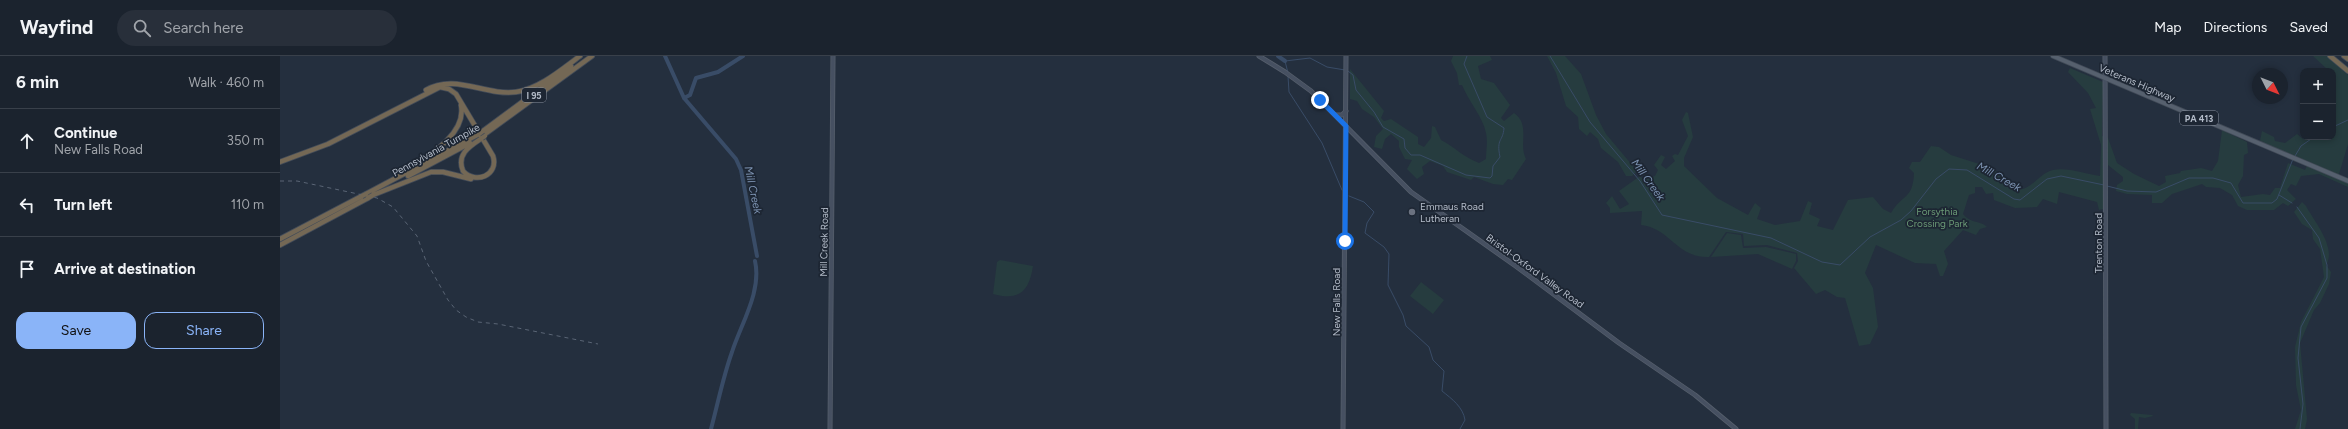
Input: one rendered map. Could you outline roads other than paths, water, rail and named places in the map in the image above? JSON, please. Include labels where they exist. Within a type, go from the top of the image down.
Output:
[{"type":"highway","points":[[280,160],[330,141],[436,85],[448,83],[500,93],[519,92],[538,84],[580,56]]},
{"type":"highway","name":"Pennsylvania Turnpike","points":[[280,244],[367,196],[387,183],[483,135],[583,56]]},
{"type":"highway","name":"Pennsylvania Turnpike","points":[[280,239],[367,196],[386,189],[483,135],[537,98],[592,56]]},
{"type":"highway","points":[[2330,56],[2348,71]]},
{"type":"highway","points":[[2344,56],[2348,59]]},
{"type":"highway","points":[[395,184],[434,171],[481,180],[492,174],[496,166],[494,152],[455,90],[443,85],[424,91]]},
{"type":"highway","points":[[280,160],[328,144],[436,88],[449,89],[459,99],[487,144],[494,160],[490,172],[484,177],[475,178],[464,170],[461,158],[466,149],[483,135]]},
{"type":"highway","points":[[387,183],[418,162],[454,134],[462,118],[459,99]]},
{"type":"main road","name":"Mill Creek Road","points":[[830,429],[833,56]]},
{"type":"main road","name":"Bristol-Oxford Valley Road","points":[[1259,56],[1294,78],[1336,115],[1396,179],[1418,198],[1517,267],[1619,343],[1695,395],[1736,429]]},
{"type":"main road","name":"New Falls Road","points":[[1343,429],[1346,56]]},
{"type":"main road","name":"Veterans Highway","points":[[2053,56],[2348,181]]},
{"type":"main road","name":"Trenton Road","points":[[2105,56],[2106,429]]},
{"type":"main road","points":[[1336,115],[1342,115],[1346,111]]},
{"type":"main road","points":[[1346,143],[1349,137],[1355,136]]},
{"type":"waterway","name":"Mill Creek","points":[[665,56],[684,98],[736,159],[741,170],[757,256]]},
{"type":"waterway","name":"Mill Creek","points":[[684,98],[690,95],[696,78],[718,72],[743,56]]},
{"type":"waterway","name":"Mill Creek","points":[[1278,56],[1285,61]]},
{"type":"waterway","name":"Mill Creek","points":[[1348,71],[1353,75],[1356,90],[1374,112],[1383,127],[1404,139],[1405,148],[1411,155],[1420,155],[1466,175],[1490,178],[1492,176],[1493,166],[1500,157],[1499,143],[1504,128],[1487,117],[1464,64],[1467,56]]},
{"type":"waterway","name":"Mill Creek","points":[[1550,56],[1590,122],[1640,181],[1662,215],[1771,238],[1822,262],[1840,265],[1870,237],[1901,220],[1911,211],[1936,179],[1949,169],[1967,170],[2014,199],[2020,200],[2047,179],[2061,176],[2104,185]]},
{"type":"waterway","name":"Mill Creek","points":[[1288,73],[1285,61],[1310,58],[1327,67],[1345,70]]},
{"type":"waterway","points":[[1288,76],[1289,92],[1322,143],[1342,190]]},
{"type":"waterway","name":"Mill Creek","points":[[2336,126],[2348,120]]},
{"type":"waterway","name":"Mill Creek","points":[[2295,156],[2301,146],[2310,140]]},
{"type":"waterway","name":"Mill Creek","points":[[2107,186],[2127,191],[2156,192],[2189,178],[2213,178],[2231,183],[2243,203],[2272,203],[2277,199],[2293,159]]},
{"type":"waterway","points":[[2279,195],[2292,203]]},
{"type":"waterway","points":[[1349,196],[1364,202],[1374,212],[1367,223],[1365,233],[1384,247],[1389,254],[1388,285],[1403,315],[1406,326],[1429,347],[1433,360],[1444,371],[1442,391],[1450,397],[1464,415],[1465,420],[1460,429]]},
{"type":"waterway","points":[[2297,207],[2319,238],[2327,265],[2327,278],[2301,327],[2298,358],[2303,404],[2300,429]]},
{"type":"waterway","name":"Mill Creek","points":[[711,429],[723,380],[753,296],[756,284],[755,261]]},
{"type":"railway","points":[[280,181],[297,181],[377,198],[393,207],[417,236],[426,261],[448,300],[456,310],[466,317],[478,322],[498,324],[598,344]]},
{"type":"place","name":"Emmaus Road Lutheran","points":[[1412,212]]},
{"type":"park label","name":"Forsythia Crossing Park","points":[[1937,216]]}]
